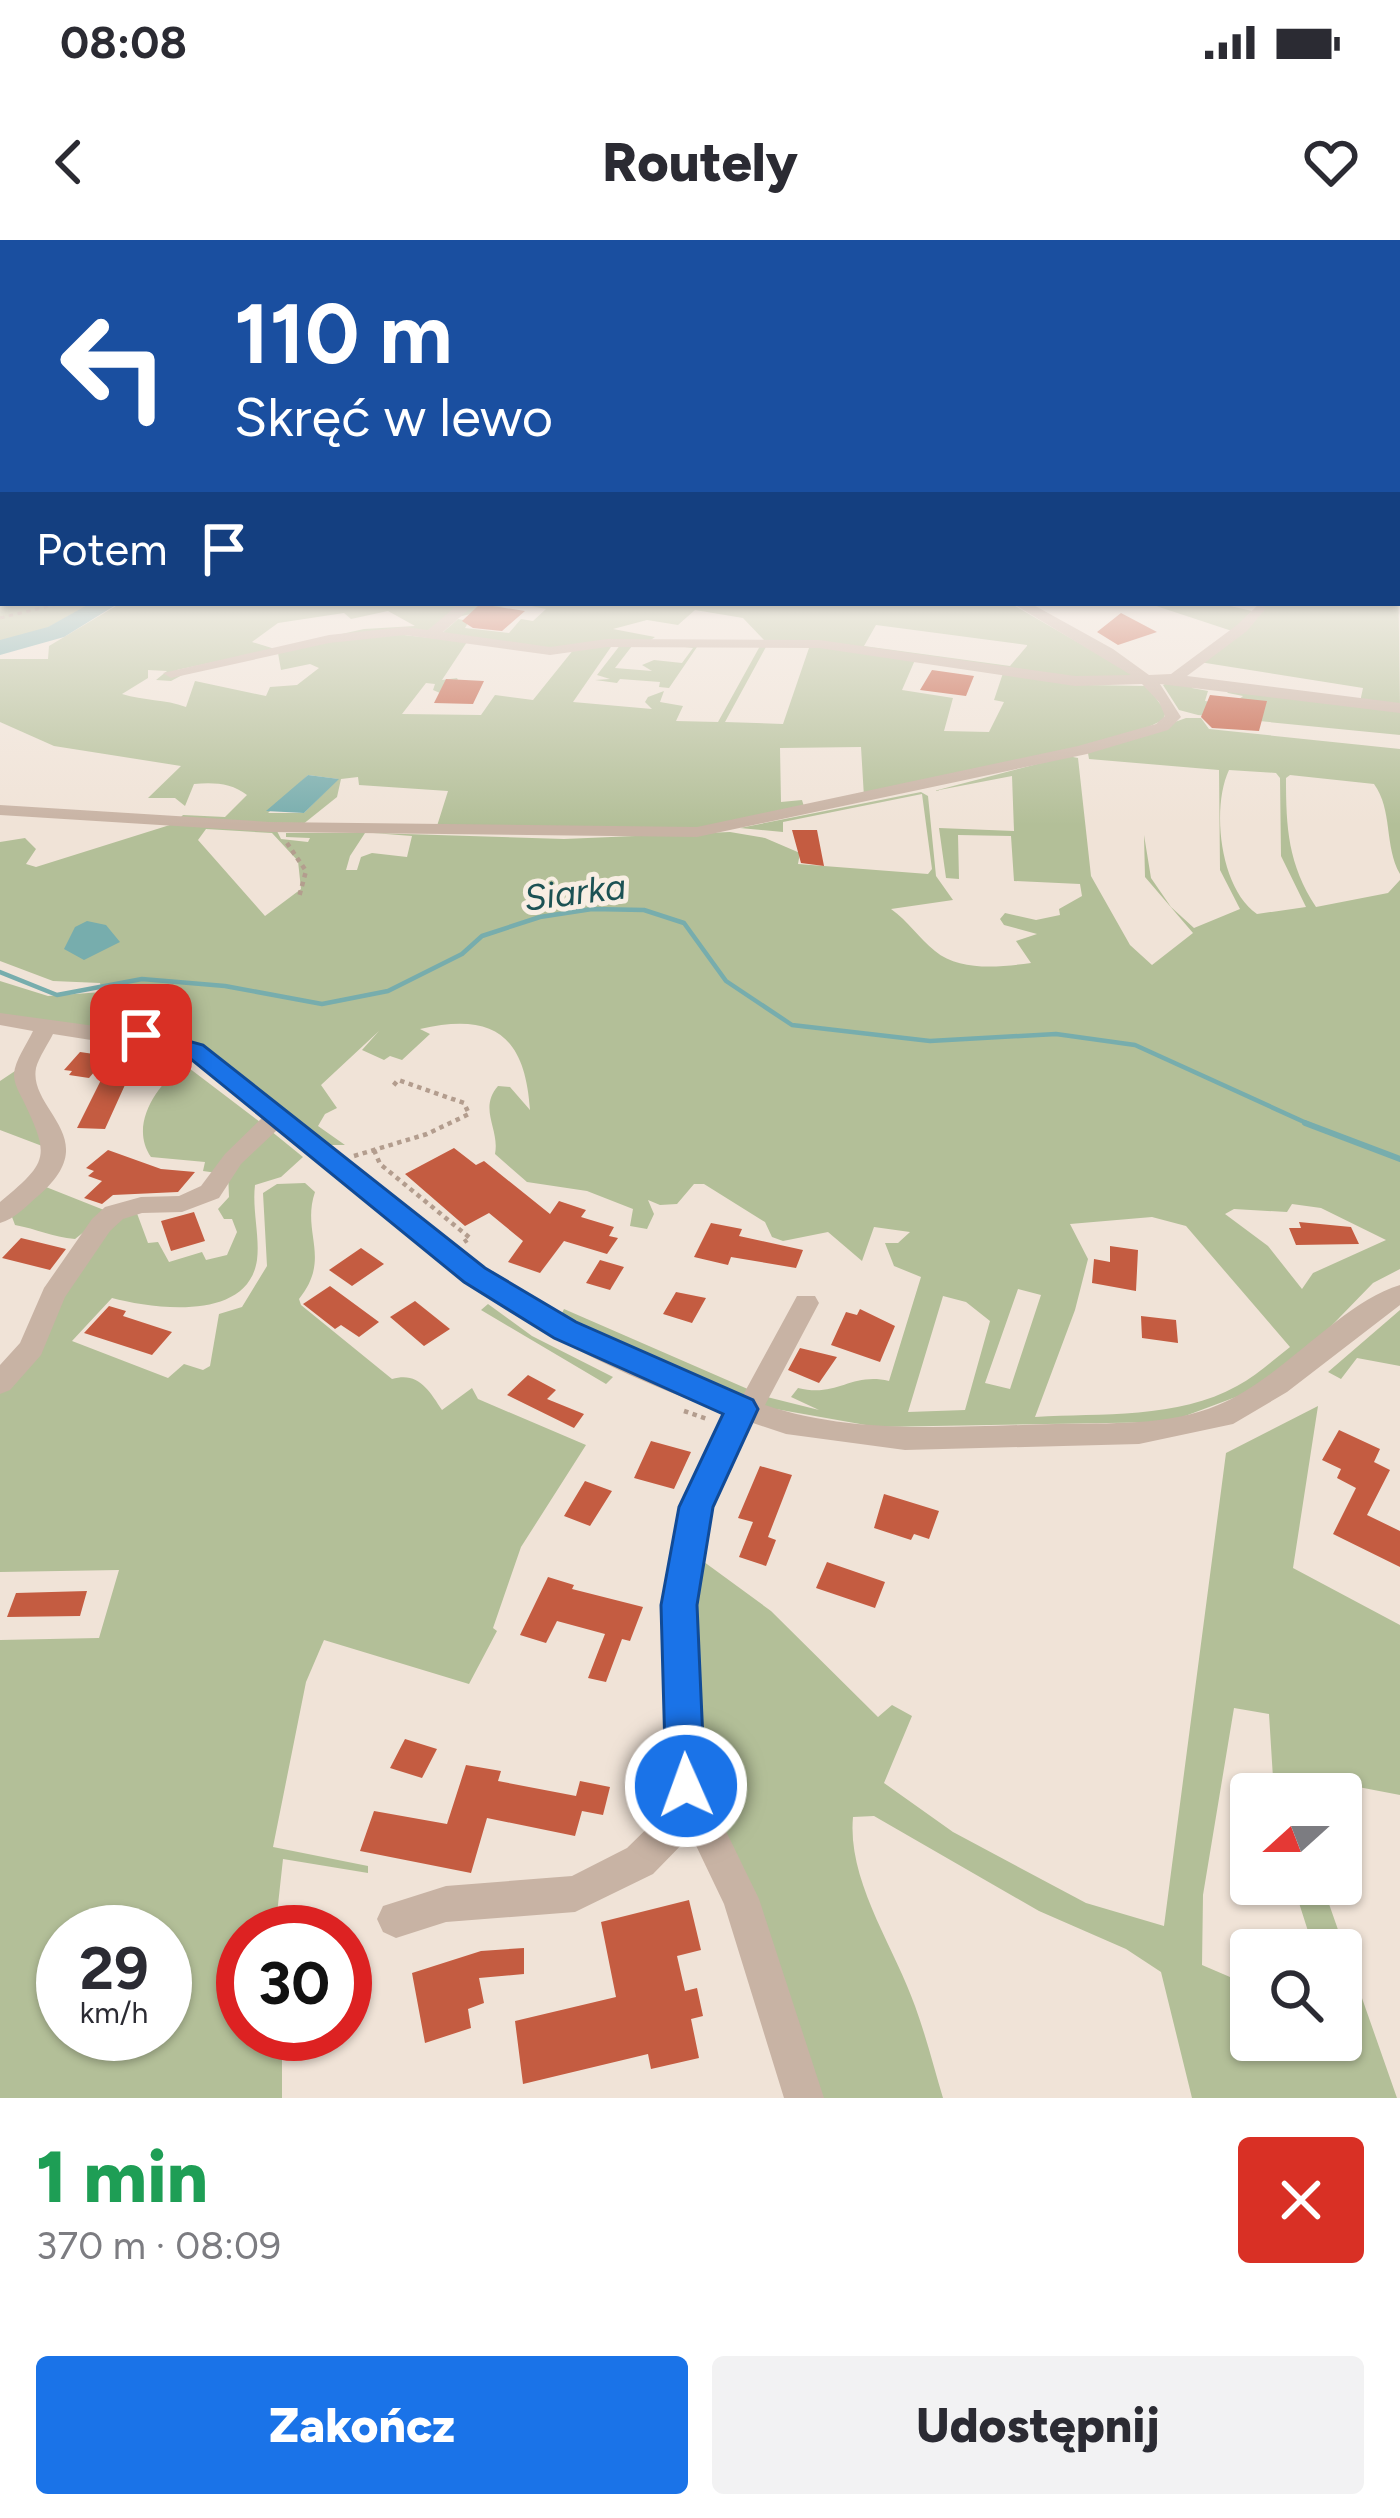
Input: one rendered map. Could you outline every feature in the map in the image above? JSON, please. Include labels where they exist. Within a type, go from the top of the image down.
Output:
[{"type":"street","points":[[171,673],[270,652]]},
{"type":"street","points":[[872,652],[1075,681],[1174,679],[1400,708]]},
{"type":"street","points":[[0,810],[271,827],[697,832],[926,787],[1138,735],[1173,717],[1172,704],[1153,682],[1102,652]]},
{"type":"street","points":[[1174,679],[1204,652]]},
{"type":"street","points":[[0,1019],[45,1029],[141,1035],[194,1050],[475,1275],[565,1330],[745,1410],[831,1432],[905,1439],[1139,1432],[1223,1416],[1276,1385],[1400,1294]]},
{"type":"street","points":[[0,1215],[38,1183],[53,1158],[55,1142],[26,1082],[25,1069],[45,1029]]},
{"type":"street","points":[[0,1383],[31,1348],[52,1295],[101,1225],[114,1213],[141,1205],[182,1204],[210,1192],[233,1160],[278,1116]]},
{"type":"street","points":[[804,2098],[741,1899],[686,1786],[679,1605],[696,1507],[806,1303]]},
{"type":"street","points":[[396,1919],[446,1904],[575,1894],[640,1861],[695,1806]]},
{"type":"path","points":[[284,838],[302,861],[299,897]]},
{"type":"path","points":[[374,1149],[380,1164]]},
{"type":"green space","points":[[49,652],[262,652],[177,670],[186,673],[171,681],[156,680],[167,671],[148,670],[148,678],[122,694],[186,707],[195,681],[266,696],[270,687],[297,685],[319,668],[310,664],[281,670],[279,652],[461,652],[442,680],[457,678],[461,686],[440,693],[433,690],[435,684],[426,683],[402,714],[481,715],[495,695],[533,700],[572,652],[608,652],[573,702],[652,709],[645,702],[648,697],[664,691],[660,702],[683,706],[676,721],[718,722],[757,652],[763,652],[725,722],[783,724],[808,652],[873,652],[920,657],[902,690],[953,698],[944,731],[989,732],[1004,702],[994,700],[1003,673],[977,668],[983,667],[1087,685],[1147,686],[1166,712],[1163,720],[1134,734],[864,797],[861,747],[780,748],[781,802],[802,800],[805,810],[720,826],[663,831],[390,827],[437,826],[448,791],[359,785],[358,777],[341,779],[337,797],[302,825],[179,819],[183,815],[225,817],[247,795],[208,783],[194,784],[185,806],[175,798],[148,798],[181,766],[54,746],[0,722],[0,659],[48,659]],"holes":[[[308,775],[338,779],[304,813],[268,813]]]},
{"type":"green space","points":[[615,652],[628,652],[615,668],[652,671],[642,665],[654,660],[682,663],[694,652],[669,688],[659,687],[660,682],[595,680],[610,679],[597,675]]},
{"type":"green space","points":[[863,652],[906,652],[1010,666],[1022,652],[1094,652],[1141,679],[1120,682]]},
{"type":"green space","points":[[1205,652],[1399,652],[1400,707],[1360,702],[1363,688],[1193,661]]},
{"type":"green space","points":[[1193,684],[1192,688],[1208,691],[1205,701],[1232,705],[1243,696],[1228,693],[1221,685],[1400,711],[1400,735],[1198,715],[1179,710],[1163,685]]},
{"type":"green space","points":[[1186,718],[1201,718],[1209,729],[1400,749],[1400,874],[1384,805],[1374,784],[1286,778],[1290,845],[1316,907],[1388,893],[1400,880],[1400,1269],[1373,1283],[1306,1352],[1252,1391],[1169,1422],[877,1427],[764,1407],[767,1397],[819,1410],[791,1397],[798,1388],[823,1390],[864,1380],[889,1381],[921,1277],[894,1266],[885,1243],[898,1243],[910,1232],[874,1227],[862,1261],[828,1232],[783,1241],[772,1237],[765,1222],[704,1184],[694,1184],[677,1204],[648,1200],[654,1214],[647,1229],[630,1226],[633,1209],[587,1191],[527,1182],[495,1154],[490,1103],[498,1086],[510,1087],[530,1110],[527,1085],[513,1047],[486,1028],[468,1024],[420,1029],[430,1034],[402,1060],[390,1056],[384,1060],[362,1050],[379,1031],[321,1085],[337,1108],[325,1114],[318,1126],[345,1145],[323,1145],[197,1048],[176,1038],[0,1014],[0,981],[48,996],[102,992],[100,983],[53,981],[0,961],[0,842],[25,838],[36,849],[26,864],[36,867],[173,824],[277,831],[281,839],[308,842],[310,838],[286,837],[286,833],[365,833],[346,870],[357,870],[361,857],[372,853],[407,857],[412,836],[373,833],[564,839],[730,832],[765,838],[800,853],[798,864],[928,874],[932,869],[922,794],[783,822],[783,832],[740,828],[921,792],[928,796],[936,876],[953,900],[891,909],[945,958],[968,965],[1031,963],[1016,941],[1037,934],[1004,925],[1000,919],[1005,913],[1036,920],[1060,915],[1059,909],[1082,896],[1080,884],[1014,881],[1011,836],[958,835],[959,879],[946,878],[939,828],[1014,831],[1012,776],[934,791],[1068,756],[1078,758],[1091,876],[1130,945],[1152,965],[1193,933],[1145,877],[1144,835],[1151,878],[1171,907],[1194,928],[1240,909],[1220,870],[1219,770],[1089,759],[1088,753]],"holes":[[[1229,770],[1276,773],[1280,778],[1281,856],[1306,907],[1257,914],[1244,902],[1222,847]],[[206,829],[272,833],[298,861],[301,889],[265,916],[198,840]],[[1292,1204],[1321,1208],[1386,1240],[1313,1273],[1302,1289],[1268,1246],[1225,1214],[1234,1209],[1287,1212]],[[1152,1217],[1186,1226],[1290,1347],[1244,1382],[1190,1404],[1139,1412],[1035,1417],[1075,1310],[1088,1259],[1070,1224]],[[1018,1289],[1041,1295],[1010,1389],[985,1383]],[[943,1296],[966,1302],[990,1321],[965,1410],[908,1412]]]},
{"type":"green space","points":[[185,1065],[260,1122],[217,1173],[203,1171],[205,1162],[151,1157],[145,1145],[144,1119],[149,1107],[164,1083]]},
{"type":"green space","points":[[15,1071],[50,1149],[0,1130],[0,1081]]},
{"type":"green space","points":[[271,1131],[303,1157],[281,1177],[255,1185],[257,1260],[250,1280],[236,1294],[218,1302],[174,1307],[112,1298],[72,1341],[168,1378],[184,1364],[203,1370],[210,1366],[219,1314],[242,1307],[267,1266],[263,1193],[277,1184],[305,1183],[315,1192],[311,1220],[315,1258],[309,1284],[299,1299],[301,1305],[392,1379],[409,1378],[422,1384],[442,1410],[472,1388],[478,1399],[586,1445],[521,1547],[493,1628],[497,1631],[469,1684],[324,1640],[306,1682],[273,1847],[368,1866],[368,1873],[283,1859],[278,1905],[216,1905],[216,2061],[282,2061],[282,2098],[0,2098],[0,1640],[99,1638],[119,1570],[0,1572],[0,1393],[109,1220],[135,1208],[148,1243],[158,1242],[169,1262],[202,1252],[206,1260],[227,1255],[237,1232],[232,1219],[224,1219],[218,1209],[229,1197],[228,1172]]},
{"type":"green space","points":[[46,1187],[109,1212],[75,1239],[15,1225],[12,1217]]},
{"type":"green space","points":[[488,1304],[532,1336],[613,1377],[606,1384],[481,1310]]},
{"type":"green space","points":[[564,1309],[750,1390],[743,1398],[561,1315]]},
{"type":"green space","points":[[1400,1310],[1400,1366],[1357,1358],[1341,1379],[1328,1372]]},
{"type":"green space","points":[[1318,1406],[1293,1568],[1400,1625],[1400,1795],[1362,1788],[1362,1773],[1273,1773],[1269,1714],[1234,1708],[1203,1895],[1202,1965],[1230,1977],[1230,2061],[1362,2061],[1362,1998],[1397,2098],[1192,2098],[1161,1972],[1126,1949],[1039,1911],[874,1816],[853,1817],[857,1865],[915,2006],[943,2098],[810,2098],[739,1901],[701,1764],[691,1696],[690,1627],[700,1559],[771,1611],[878,1717],[892,1705],[912,1716],[884,1783],[953,1832],[1086,1903],[1164,1926],[1226,1453]]},
{"type":"green space","points":[[1300,1905],[1329,1905],[1338,1929],[1307,1929]]},
{"type":"water","points":[[308,775],[339,779],[304,813],[266,811]]},
{"type":"water","points":[[87,921],[106,925],[120,942],[84,960],[64,949],[75,927]]},
{"type":"building","points":[[932,670],[974,676],[966,696],[920,690]]},
{"type":"building","points":[[446,679],[484,681],[473,704],[434,703]]},
{"type":"building","points":[[1210,695],[1267,701],[1259,731],[1212,728],[1201,717]]},
{"type":"building","points":[[792,830],[817,830],[824,866],[801,863]]},
{"type":"building","points":[[80,1052],[108,1056],[89,1078],[69,1075],[72,1071],[64,1070]]},
{"type":"building","points":[[103,1076],[129,1076],[105,1129],[77,1128]]},
{"type":"building","points":[[454,1148],[476,1165],[484,1161],[550,1214],[559,1201],[586,1210],[581,1217],[614,1227],[609,1236],[618,1238],[607,1254],[564,1241],[540,1273],[508,1262],[523,1241],[489,1213],[465,1226],[405,1174]]},
{"type":"building","points":[[108,1150],[161,1169],[195,1172],[178,1192],[113,1195],[102,1204],[84,1198],[102,1181],[88,1176],[94,1171],[86,1168]]},
{"type":"building","points":[[194,1212],[205,1241],[171,1251],[161,1221]]},
{"type":"building","points":[[1299,1222],[1351,1227],[1359,1244],[1296,1245],[1289,1228],[1301,1228]]},
{"type":"building","points":[[711,1223],[742,1229],[739,1236],[803,1250],[796,1268],[731,1257],[728,1265],[694,1257]]},
{"type":"building","points":[[21,1238],[66,1249],[50,1270],[2,1258]]},
{"type":"building","points":[[1110,1246],[1138,1250],[1136,1291],[1092,1283],[1094,1259],[1110,1262]]},
{"type":"building","points":[[361,1248],[384,1264],[352,1286],[329,1270]]},
{"type":"building","points":[[600,1260],[624,1267],[610,1290],[586,1283]]},
{"type":"building","points":[[330,1286],[379,1322],[359,1337],[341,1325],[335,1329],[303,1304]]},
{"type":"building","points":[[676,1292],[706,1298],[692,1323],[663,1314]]},
{"type":"building","points":[[415,1301],[450,1329],[424,1346],[390,1317]]},
{"type":"building","points":[[109,1306],[126,1311],[123,1316],[172,1332],[152,1355],[84,1333]]},
{"type":"building","points":[[860,1309],[895,1326],[880,1362],[831,1345],[846,1312],[857,1315]]},
{"type":"building","points":[[1141,1316],[1176,1320],[1178,1343],[1142,1338]]},
{"type":"building","points":[[800,1348],[837,1357],[819,1383],[788,1370]]},
{"type":"building","points":[[528,1375],[556,1390],[547,1399],[584,1414],[574,1428],[507,1395]]},
{"type":"building","points":[[1339,1430],[1380,1449],[1374,1462],[1390,1470],[1367,1515],[1400,1531],[1400,1567],[1333,1534],[1356,1488],[1337,1478],[1341,1469],[1322,1460]]},
{"type":"building","points":[[651,1441],[691,1452],[674,1489],[634,1478]]},
{"type":"building","points":[[760,1466],[792,1475],[768,1537],[776,1540],[766,1566],[739,1557],[753,1522],[738,1518]]},
{"type":"building","points":[[585,1481],[612,1491],[590,1526],[564,1516]]},
{"type":"building","points":[[884,1494],[939,1511],[929,1539],[914,1534],[911,1540],[874,1528]]},
{"type":"building","points":[[827,1562],[885,1582],[875,1608],[816,1588]]},
{"type":"building","points":[[548,1577],[574,1585],[572,1589],[643,1607],[630,1641],[622,1639],[606,1682],[588,1678],[605,1634],[557,1621],[546,1643],[520,1635]]},
{"type":"building","points":[[87,1591],[80,1616],[7,1617],[16,1593]]},
{"type":"building","points":[[405,1739],[437,1749],[422,1778],[390,1768]]},
{"type":"building","points":[[466,1765],[501,1771],[498,1781],[576,1796],[580,1781],[610,1787],[603,1815],[582,1811],[575,1836],[487,1818],[471,1873],[360,1851],[374,1811],[447,1824]]},
{"type":"building","points":[[689,1900],[701,1950],[677,1956],[685,1991],[697,1988],[703,2016],[691,2019],[699,2058],[651,2069],[648,2054],[523,2084],[515,2021],[616,1997],[601,1922]]},
{"type":"building","points":[[524,1948],[524,1974],[479,1978],[484,2003],[468,2009],[471,2028],[425,2043],[412,1973],[481,1951]]},
{"type":"waterway","name":"Siarka","points":[[0,972],[57,995],[142,979],[225,986],[322,1004],[388,991],[462,954],[482,936],[540,917],[592,909],[644,910],[684,923],[726,981],[792,1025],[930,1041],[1056,1034],[1135,1045],[1313,1126]]},
{"type":"waterway","name":"Siarka","points":[[1305,1123],[1400,1159]]},
{"type":"route","points":[[141,1035],[194,1050],[475,1275],[565,1330],[742,1409],[696,1507],[679,1605],[686,1786]]}]
